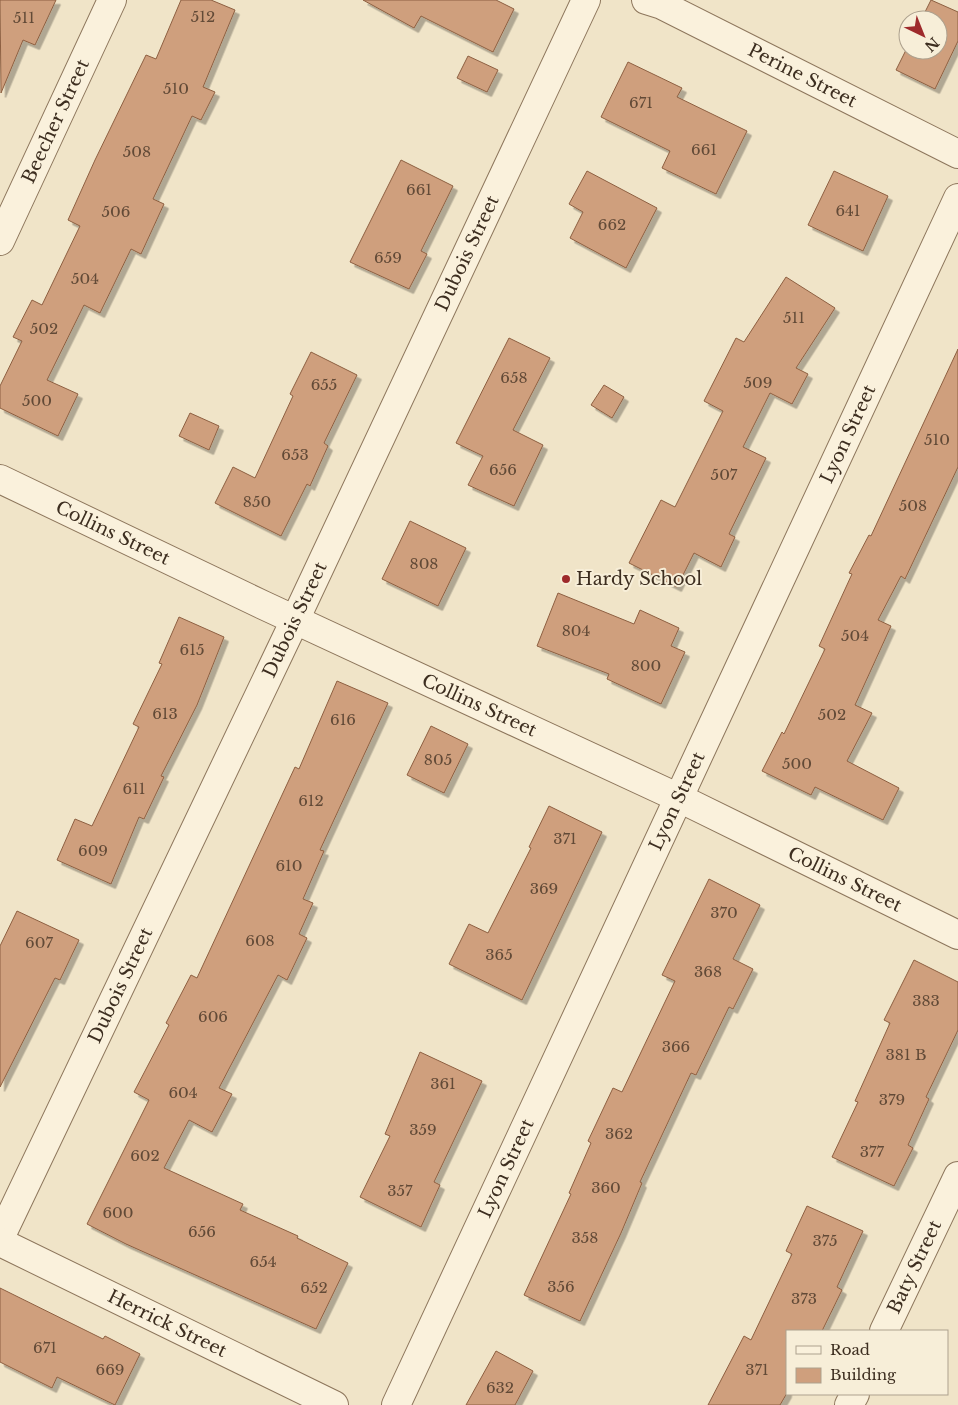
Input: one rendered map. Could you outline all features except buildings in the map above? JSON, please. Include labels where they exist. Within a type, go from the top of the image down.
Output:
[{"type":"street","name":"Beecher Street","points":[[0,241],[112,0]]},
{"type":"street","name":"Dubois Street","points":[[0,1238],[295,620],[586,0]]},
{"type":"street","name":"Perine Street","points":[[657,2],[958,154]]},
{"type":"street","name":"Lyon Street","points":[[396,1405],[958,198]]},
{"type":"street","name":"Collins Street","points":[[0,479],[295,620],[679,798],[958,935]]},
{"type":"street","name":"Baty Street","points":[[884,1330],[958,1176]]},
{"type":"street","name":"Herrick Street","points":[[0,1242],[334,1405]]},
{"type":"place","name":"Hardy School","points":[[566,579]]}]
